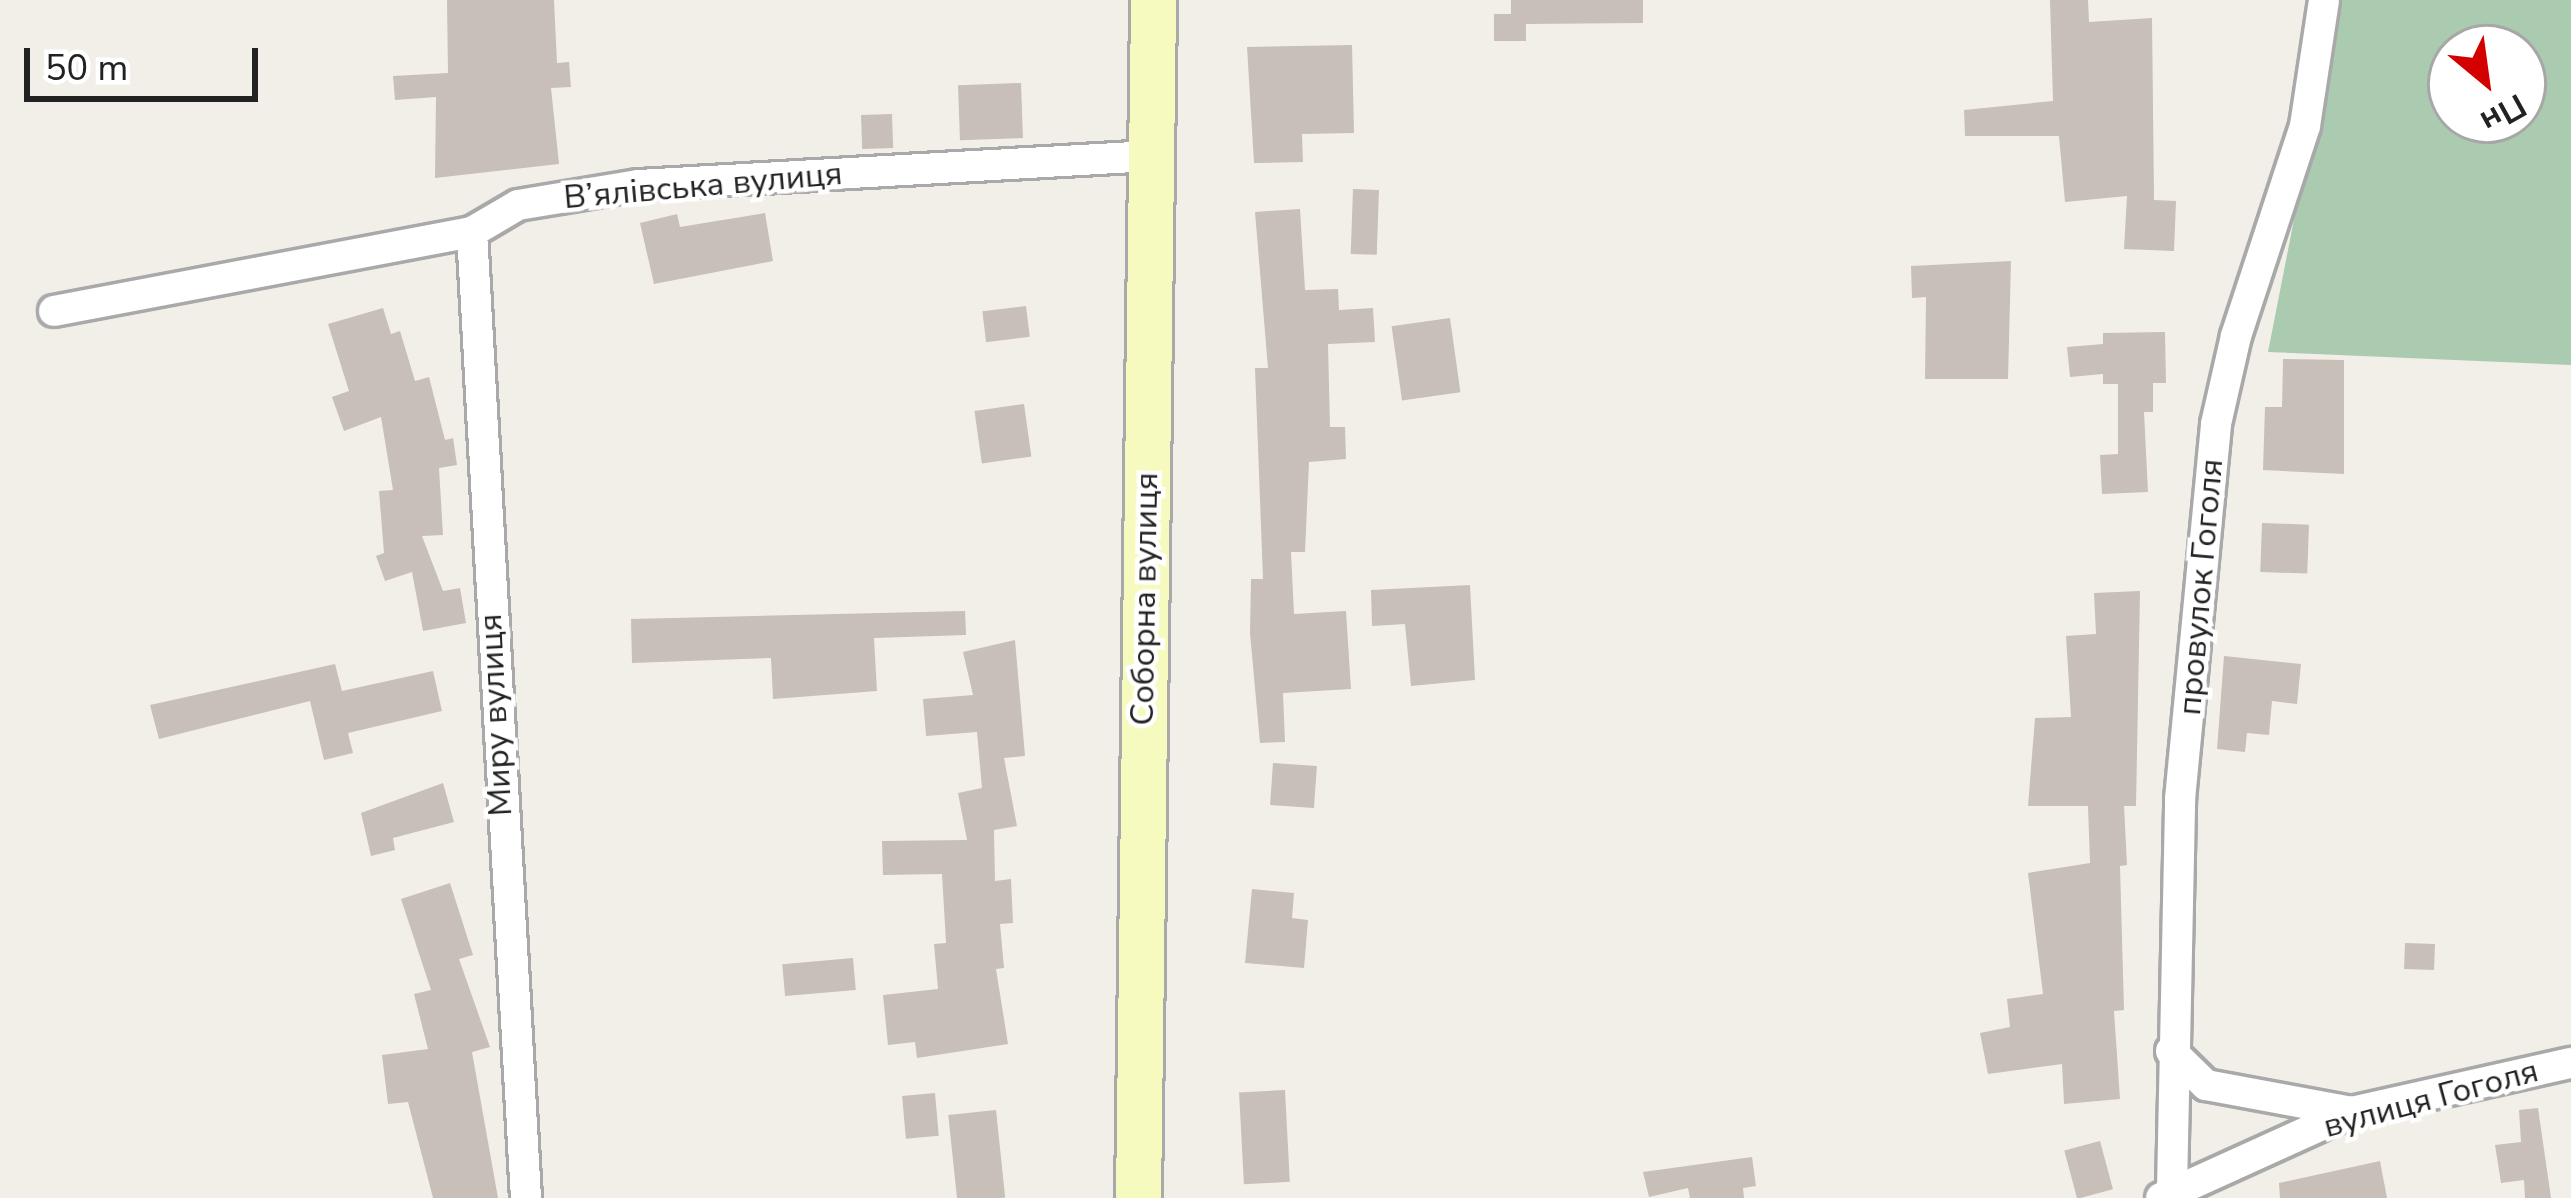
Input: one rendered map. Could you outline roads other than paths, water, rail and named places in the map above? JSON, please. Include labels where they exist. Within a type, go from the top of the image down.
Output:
[{"type":"street","name":"Соборна вулиця","points":[[1138,1198],[1153,0]]},
{"type":"street","name":"провулок Гоголя","points":[[2167,1194],[2180,799],[2216,424],[2236,336],[2305,125],[2324,0]]},
{"type":"street","name":"В’ялівська вулиця","points":[[54,311],[472,232],[518,205],[639,185],[1151,156]]},
{"type":"street","name":"Миру вулиця","points":[[472,232],[526,1198]]},
{"type":"street","points":[[2170,1051],[2206,1085],[2351,1112]]},
{"type":"street","name":"вулиця Гоголя","points":[[2167,1194],[2351,1112],[2571,1063]]}]
